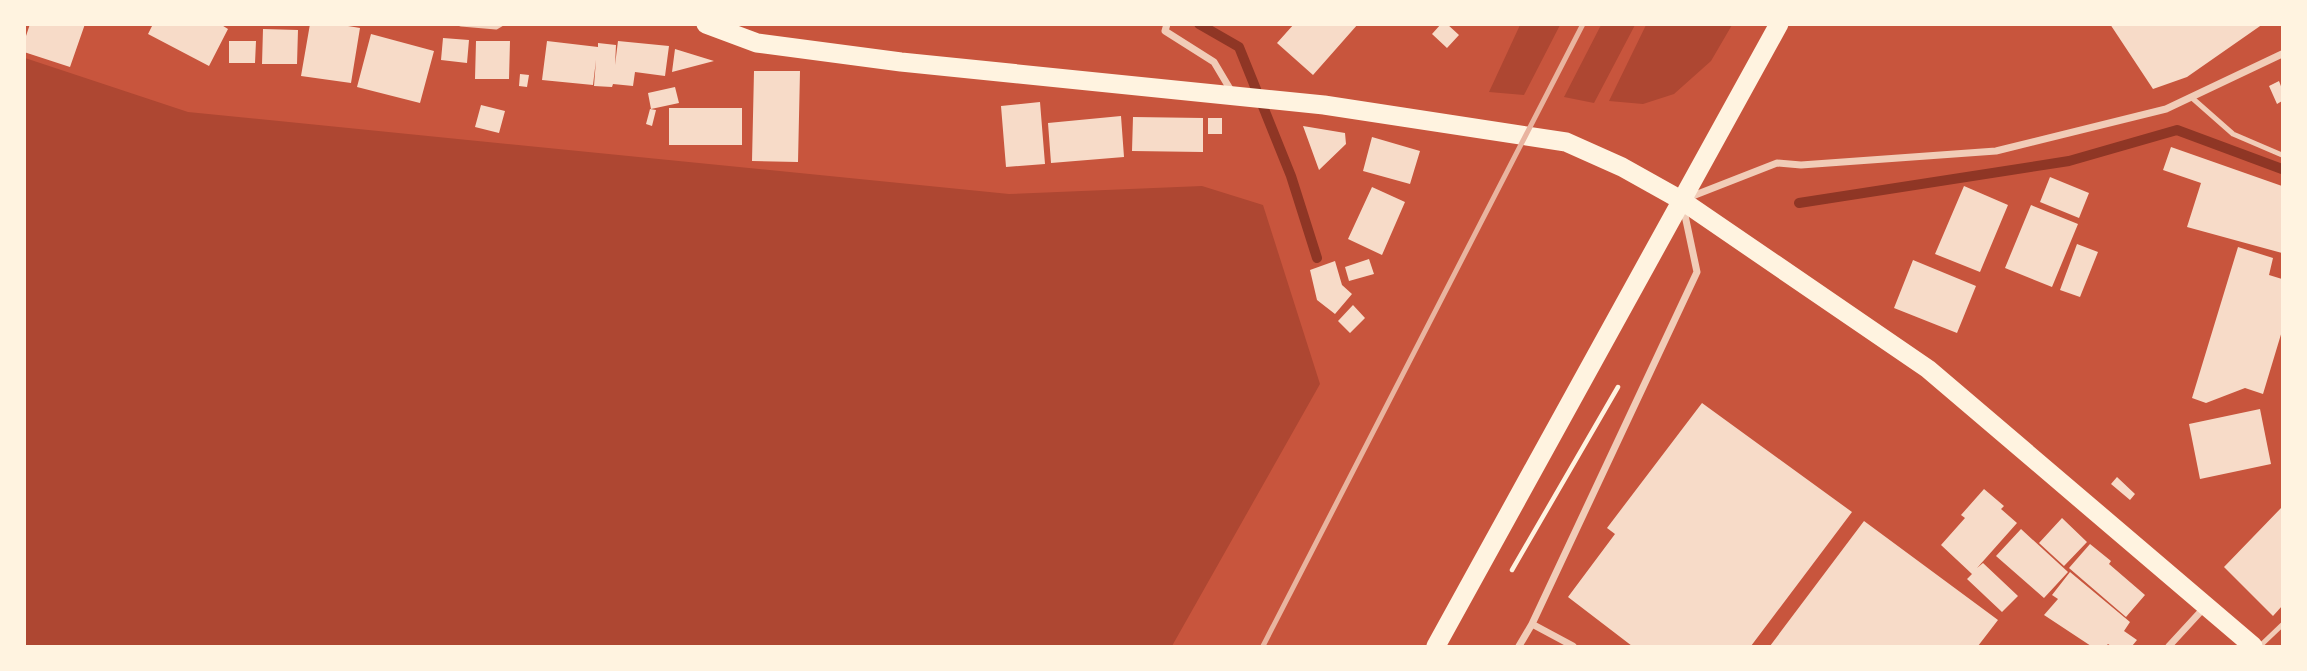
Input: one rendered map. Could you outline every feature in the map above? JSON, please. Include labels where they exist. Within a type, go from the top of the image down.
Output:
[{"type":"highway","points":[[706,24],[757,43],[901,62],[1324,105],[1566,142],[1622,167],[1681,200],[1928,369],[2253,646]]},
{"type":"highway","points":[[1436,646],[1779,24]]},
{"type":"street","points":[[1166,28],[1214,62],[1235,97]]},
{"type":"street","points":[[1519,646],[1532,624],[1697,272],[1681,200],[1777,163],[1801,165],[1996,151],[2166,109],[2283,54]]},
{"type":"street","points":[[2169,646],[2206,606]]},
{"type":"street","points":[[1532,624],[1573,646]]},
{"type":"lane","points":[[461,24],[496,27],[501,24]]},
{"type":"lane","points":[[2191,97],[2233,134],[2283,155]]},
{"type":"lane","points":[[2260,646],[2283,625]]},
{"type":"path","points":[[1509,575],[1618,386]]},
{"type":"shaded area","points":[[1646,24],[1732,25],[1711,61],[1674,94],[1643,104],[1609,101]]},
{"type":"shaded area","points":[[1520,25],[1560,25],[1524,95],[1489,92]]},
{"type":"shaded area","points":[[1601,25],[1635,25],[1594,103],[1564,97]]},
{"type":"shaded area","points":[[25,58],[188,112],[1009,194],[1202,186],[1263,205],[1320,384],[1172,646],[25,646]]},
{"type":"building","points":[[30,24],[85,24],[70,67],[24,52]]},
{"type":"building","points":[[153,24],[220,24],[228,29],[209,66],[148,34]]},
{"type":"building","points":[[310,24],[360,28],[351,83],[301,76]]},
{"type":"building","points":[[1294,24],[1358,24],[1313,75],[1277,43]]},
{"type":"building","points":[[1441,24],[1447,24],[1459,35],[1447,48],[1432,34]]},
{"type":"building","points":[[2110,24],[2263,24],[2187,77],[2153,89]]},
{"type":"building","points":[[263,29],[298,30],[297,64],[262,64]]},
{"type":"building","points":[[371,34],[434,51],[420,103],[357,87]]},
{"type":"building","points":[[443,38],[469,40],[467,63],[441,60]]},
{"type":"building","points":[[229,41],[256,41],[255,63],[229,63]]},
{"type":"building","points":[[476,41],[510,41],[509,79],[475,79]]},
{"type":"building","points":[[547,41],[598,47],[598,43],[616,45],[615,65],[618,41],[669,46],[665,76],[635,72],[633,86],[594,86],[596,60],[593,85],[542,80]]},
{"type":"building","points":[[675,49],[714,61],[672,72]]},
{"type":"building","points":[[754,71],[800,71],[798,162],[752,161]]},
{"type":"building","points":[[520,74],[529,75],[527,87],[519,86]]},
{"type":"building","points":[[2279,81],[2282,101],[2277,104],[2269,86]]},
{"type":"building","points":[[675,87],[679,103],[651,109],[648,93]]},
{"type":"building","points":[[1040,102],[1045,164],[1006,167],[1001,106]]},
{"type":"building","points":[[481,105],[505,111],[499,133],[475,127]]},
{"type":"building","points":[[669,108],[742,108],[742,145],[669,145]]},
{"type":"building","points":[[650,109],[656,110],[652,126],[646,124]]},
{"type":"building","points":[[1121,116],[1124,157],[1051,163],[1048,123]]},
{"type":"building","points":[[1133,117],[1203,118],[1203,152],[1132,151]]},
{"type":"building","points":[[1208,118],[1222,118],[1222,134],[1208,134]]},
{"type":"building","points":[[1303,126],[1345,133],[1346,144],[1319,170]]},
{"type":"building","points":[[1372,137],[1420,151],[1410,184],[1363,171]]},
{"type":"building","points":[[2171,147],[2282,186],[2282,253],[2187,227],[2201,183],[2163,170]]},
{"type":"building","points":[[2050,177],[2089,193],[2079,218],[2040,202]]},
{"type":"building","points":[[1964,186],[2008,205],[1980,272],[1935,254]]},
{"type":"building","points":[[1372,187],[1405,202],[1382,255],[1348,239]]},
{"type":"building","points":[[2031,205],[2078,224],[2052,287],[2005,268]]},
{"type":"building","points":[[2077,244],[2098,252],[2080,297],[2060,290]]},
{"type":"building","points":[[2238,247],[2273,258],[2269,275],[2282,279],[2282,331],[2263,394],[2245,388],[2206,403],[2192,398]]},
{"type":"building","points":[[1369,259],[1374,274],[1349,281],[1345,267]]},
{"type":"building","points":[[1913,260],[1976,286],[1957,333],[1894,308]]},
{"type":"building","points":[[1335,261],[1342,285],[1352,294],[1335,314],[1317,300],[1310,270]]},
{"type":"building","points":[[1353,305],[1365,318],[1350,333],[1338,321]]},
{"type":"building","points":[[1702,403],[1852,512],[1751,646],[1632,646],[1568,597],[1615,534],[1607,528]]},
{"type":"building","points":[[2260,409],[2271,464],[2200,479],[2189,424]]},
{"type":"building","points":[[2117,477],[2135,494],[2130,500],[2111,484]]},
{"type":"building","points":[[1984,489],[2004,506],[2001,509],[2017,523],[1977,568],[1983,563],[2018,596],[2002,612],[1967,579],[1972,574],[1941,545],[1965,518],[1961,515]]},
{"type":"building","points":[[2282,507],[2282,606],[2273,616],[2224,567]]},
{"type":"building","points":[[2062,518],[2087,542],[2064,566],[2039,543]]},
{"type":"building","points":[[1864,521],[1998,620],[1978,646],[1770,646]]},
{"type":"building","points":[[2021,529],[2068,572],[2044,598],[1996,556]]},
{"type":"building","points":[[2090,544],[2145,595],[2126,617],[2069,568]]},
{"type":"building","points":[[2070,572],[2130,622],[2124,631],[2137,640],[2132,646],[2091,646],[2044,615],[2058,599],[2052,595]]},
{"type":"waterway","points":[[1199,24],[1239,47],[1291,176],[1317,258]]},
{"type":"waterway","points":[[1799,203],[2069,161],[2177,130],[2282,169]]},
{"type":"railway","points":[[1263,646],[1583,24]]}]
